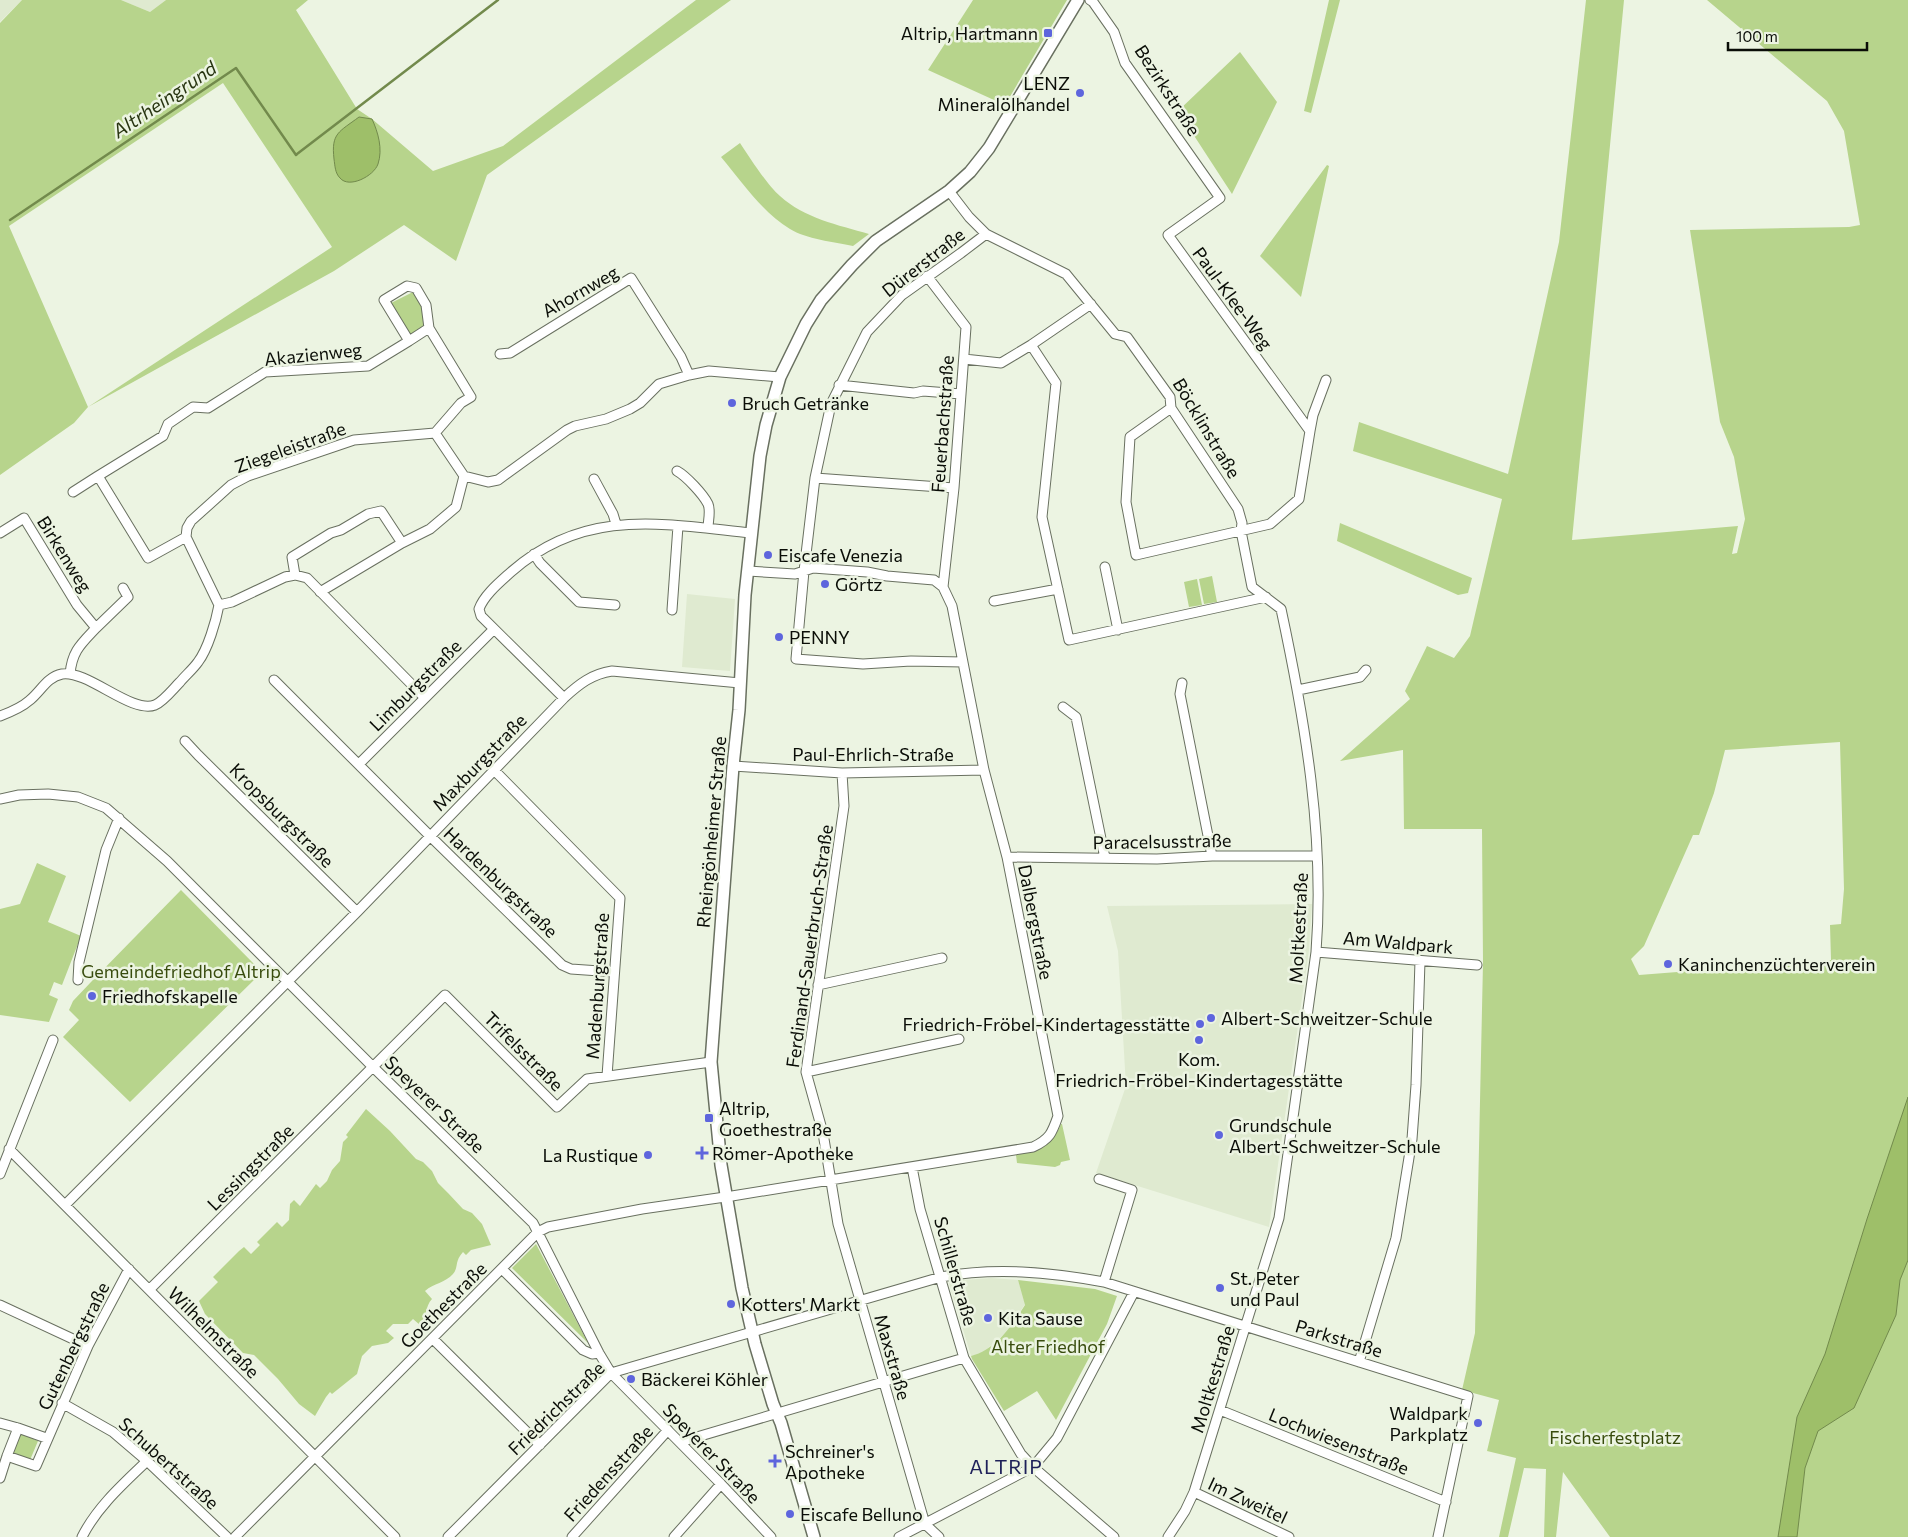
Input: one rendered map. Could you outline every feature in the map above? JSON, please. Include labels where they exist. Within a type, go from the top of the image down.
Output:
[{"type":"street","points":[[949,191],[970,172],[989,148],[1078,0]]},
{"type":"street","name":"Bezirkstraße","points":[[1090,0],[1114,32],[1125,63],[1220,198]]},
{"type":"street","name":"Böcklinstraße","points":[[949,191],[969,217],[986,234],[1066,274],[1115,334],[1127,336],[1170,397],[1172,408],[1238,509],[1252,587],[1281,609],[1298,690]]},
{"type":"street","name":"Rheingönheimer Straße","points":[[814,1537],[781,1423],[755,1344],[742,1288],[726,1197],[710,1062],[733,766],[740,710],[740,683],[750,533],[760,456],[768,418],[780,378],[806,324],[821,300],[852,265],[876,242],[949,191]]},
{"type":"street","name":"Paul-Klee-Weg","points":[[1220,198],[1168,235],[1310,431]]},
{"type":"street","name":"Dürerstraße","points":[[963,662],[912,661],[863,664],[796,659],[815,478],[831,404],[839,385],[867,332],[902,295],[986,234]]},
{"type":"street","name":"Feuerbachstraße","points":[[927,276],[966,327],[954,488],[943,587]]},
{"type":"street","name":"Ahornweg","points":[[500,354],[510,353],[631,278],[681,357],[689,375]]},
{"type":"street","points":[[408,341],[384,300],[407,286],[416,288],[426,305],[429,328],[471,397],[461,404],[435,434],[464,476],[488,482],[498,480],[567,430],[630,409],[640,403],[659,384],[710,371],[780,378]]},
{"type":"street","points":[[964,359],[1001,363],[1091,304]]},
{"type":"street","name":"Akazienweg","points":[[73,492],[163,436],[168,424],[193,407],[208,408],[264,372],[368,366],[429,328]]},
{"type":"street","points":[[1031,345],[1056,383],[1042,517],[1069,640],[1266,597]]},
{"type":"street","points":[[1172,408],[1130,437],[1126,502],[1136,555],[1270,524],[1299,499],[1313,415],[1326,380]]},
{"type":"street","points":[[839,385],[914,393],[923,391],[961,394]]},
{"type":"street","name":"Ziegeleistraße","points":[[186,537],[191,521],[230,485],[248,476],[354,440],[435,434]]},
{"type":"street","points":[[677,471],[684,475],[708,504],[708,528]]},
{"type":"street","points":[[0,716],[13,711],[31,700],[47,681],[54,676],[70,674],[146,707],[156,705],[200,660],[219,605],[186,537],[148,558],[98,476]]},
{"type":"street","points":[[320,592],[402,543],[430,529],[456,507],[464,476]]},
{"type":"street","points":[[815,478],[954,488]]},
{"type":"street","points":[[594,480],[613,514],[616,524]]},
{"type":"street","points":[[295,575],[292,557],[331,533],[341,530],[368,514],[381,511],[402,543]]},
{"type":"street","name":"Birkenweg","points":[[0,533],[24,518],[77,605],[96,628]]},
{"type":"street","points":[[564,698],[481,616],[480,605],[507,576],[534,554],[565,538],[616,524],[708,528],[750,533]]},
{"type":"street","points":[[672,610],[678,526]]},
{"type":"street","points":[[534,554],[540,563],[578,602],[615,605]]},
{"type":"street","points":[[1105,567],[1118,630]]},
{"type":"street","points":[[748,571],[795,574],[813,568],[867,572],[887,576],[934,580],[943,587]]},
{"type":"street","points":[[219,605],[232,602],[285,577],[295,575],[307,578],[425,698]]},
{"type":"street","name":"Dalbergstraße","points":[[726,1197],[1033,1147],[1044,1142],[1052,1133],[1058,1116],[1006,857],[984,770],[952,606],[943,587]]},
{"type":"street","points":[[70,674],[71,660],[76,649],[128,597],[123,588]]},
{"type":"street","points":[[994,601],[1058,588]]},
{"type":"street","name":"Limburgstraße","points":[[359,764],[494,628]]},
{"type":"street","name":"Maxburgstraße","points":[[65,1205],[287,980],[357,912],[581,682],[600,673],[612,670],[740,683]]},
{"type":"street","points":[[1298,690],[1360,677],[1366,670]]},
{"type":"street","name":"Hardenburgstraße","points":[[274,680],[430,836],[562,964],[576,969],[614,972]]},
{"type":"street","points":[[1182,683],[1180,694],[1212,856]]},
{"type":"street","name":"Moltkestraße","points":[[1168,1537],[1185,1511],[1194,1492],[1279,1218],[1316,952],[1318,916],[1317,856],[1308,760],[1298,690]]},
{"type":"street","points":[[1064,707],[1076,717],[1105,858]]},
{"type":"street","name":"Kropsburgstraße","points":[[185,741],[357,912]]},
{"type":"street","name":"Paul-Ehrlich-Straße","points":[[733,766],[842,773],[984,770]]},
{"type":"street","name":"Madenburgstraße","points":[[494,770],[620,898],[607,1076]]},
{"type":"street","name":"Ferdinand-Sauerbruch-Straße","points":[[831,1180],[823,1133],[806,1072],[844,806],[842,773]]},
{"type":"street","name":"Speyerer Straße","points":[[0,799],[19,795],[48,794],[78,797],[106,808],[167,862],[533,1223],[611,1373],[771,1537]]},
{"type":"street","points":[[78,980],[79,962],[106,850],[119,818]]},
{"type":"street","name":"Paracelsusstraße","points":[[1006,857],[1157,859],[1212,856],[1317,856]]},
{"type":"street","name":"Am Waldpark","points":[[1316,952],[1477,965]]},
{"type":"street","points":[[818,985],[942,958]]},
{"type":"street","points":[[1359,1362],[1396,1238],[1412,1139],[1416,1084],[1420,961]]},
{"type":"street","name":"Trifelsstraße","points":[[373,1067],[445,995],[557,1107],[587,1079],[710,1062]]},
{"type":"street","points":[[806,1072],[959,1039]]},
{"type":"street","points":[[0,1174],[53,1040]]},
{"type":"street","name":"Lessingstraße","points":[[150,1290],[373,1067]]},
{"type":"street","name":"Wilhelmstraße","points":[[9,1149],[395,1537]]},
{"type":"street","name":"Schillerstraße","points":[[912,1167],[920,1209],[964,1358],[1021,1454],[1032,1467],[1114,1537]]},
{"type":"street","points":[[1099,1179],[1132,1190],[1104,1282]]},
{"type":"street","name":"Maxstraße","points":[[831,1180],[838,1224],[925,1524]]},
{"type":"street","name":"Goethestraße","points":[[235,1537],[538,1232],[548,1227],[568,1222],[726,1197]]},
{"type":"street","name":"Gutenbergstraße","points":[[7,1456],[36,1466],[46,1438],[88,1346],[129,1269]]},
{"type":"street","points":[[502,1269],[583,1350],[592,1354],[600,1353]]},
{"type":"street","name":"Parkstraße","points":[[941,1277],[957,1274],[1006,1271],[1052,1273],[1104,1282],[1468,1396],[1438,1537]]},
{"type":"street","name":"Friedrichstraße","points":[[448,1537],[611,1373],[941,1277]]},
{"type":"street","points":[[900,1537],[1032,1467],[1057,1438],[1134,1292]]},
{"type":"street","points":[[0,1305],[88,1346]]},
{"type":"street","points":[[433,1339],[540,1445]]},
{"type":"street","points":[[680,1442],[964,1358]]},
{"type":"street","name":"Schubertstraße","points":[[62,1403],[113,1432],[147,1461],[226,1537]]},
{"type":"street","name":"Lochwiesenstraße","points":[[1220,1410],[1446,1502]]},
{"type":"street","name":"Gutenbergstraße","points":[[0,1423],[46,1438]]},
{"type":"street","points":[[0,1478],[18,1428]]},
{"type":"street","name":"Friedensstraße","points":[[572,1537],[668,1430]]},
{"type":"street","points":[[82,1537],[86,1528],[110,1497],[147,1461]]},
{"type":"street","points":[[674,1537],[721,1484]]},
{"type":"street","name":"Im Zweitel","points":[[1194,1492],[1289,1537]]},
{"type":"street","points":[[925,1524],[939,1537]]},
{"type":"shaded area","points":[[0,0],[22,0],[0,22]]},
{"type":"shaded area","points":[[121,0],[166,0],[150,12]]},
{"type":"shaded area","points":[[359,117],[372,119],[379,141],[380,152],[378,164],[372,173],[361,180],[349,182],[340,178],[336,172],[333,150],[335,138],[338,134]]},
{"type":"shaded area","points":[[687,594],[735,599],[730,671],[682,667]]},
{"type":"shaded area","name":"Albert-Schweitzer-Schule","points":[[1312,904],[1309,950],[1269,1227],[1096,1173],[1126,1086],[1118,951],[1107,906]]},
{"type":"shaded area","points":[[1908,1097],[1908,1260],[1900,1280],[1896,1315],[1854,1408],[1818,1431],[1805,1468],[1797,1537],[1778,1537],[1797,1417],[1825,1354],[1867,1219]]},
{"type":"shaded area","name":"Kita Sause","points":[[991,1278],[1018,1280],[1025,1304],[1008,1331],[982,1353],[971,1356],[949,1283],[950,1281]]},
{"type":"green space","points":[[22,0],[121,0],[150,12],[166,0],[308,0],[296,10],[357,109],[372,119],[433,171],[503,146],[696,0],[731,0],[487,175],[456,261],[404,225],[334,271],[88,407],[74,423],[0,475],[0,23]],"holes":[[[223,83],[332,247],[88,407],[9,226]]]},
{"type":"green space","points":[[973,0],[1067,0],[1005,105],[928,70]]},
{"type":"green space","points":[[1329,0],[1340,0],[1311,113],[1304,111]]},
{"type":"green space","name":"Fischerfestplatz","points":[[1586,0],[1624,0],[1572,540],[1738,526],[1732,554],[1737,553],[1745,519],[1734,457],[1720,422],[1690,230],[1849,227],[1860,225],[1844,131],[1827,101],[1707,0],[1908,0],[1908,1537],[1610,1537],[1563,1472],[1556,1537],[1544,1537],[1546,1469],[1524,1468],[1508,1537],[1499,1537],[1516,1458],[1487,1451],[1499,1400],[1462,1390],[1475,1333],[1483,963],[1482,829],[1404,829],[1403,750],[1340,761],[1410,699],[1405,691],[1427,646],[1454,658],[1470,636],[1502,499],[1353,451],[1359,422],[1508,474],[1559,242]],"holes":[[[1840,742],[1844,889],[1841,924],[1830,925],[1831,960],[1639,975],[1631,959],[1644,946],[1693,835],[1699,835],[1714,793],[1725,750]]]},
{"type":"green space","points":[[1240,52],[1277,102],[1232,194],[1178,111]]},
{"type":"green space","points":[[740,143],[770,185],[789,204],[822,220],[869,234],[853,246],[804,235],[780,222],[753,196],[721,157]]},
{"type":"green space","points":[[1327,165],[1329,166],[1301,297],[1260,256]]},
{"type":"green space","points":[[413,292],[425,312],[427,329],[409,338],[391,303]]},
{"type":"green space","points":[[1340,523],[1472,578],[1468,593],[1458,595],[1337,541]]},
{"type":"green space","points":[[1212,576],[1217,602],[1204,604],[1199,579]]},
{"type":"green space","points":[[1197,579],[1202,605],[1189,607],[1184,582]]},
{"type":"green space","name":"Gemeindefriedhof Altrip","points":[[37,863],[66,876],[48,922],[81,936],[62,985],[54,982],[49,995],[58,999],[49,1022],[0,1015],[0,909],[20,904]]},
{"type":"green space","name":"Gemeindefriedhof Altrip","points":[[181,890],[262,972],[130,1102],[63,1037],[79,1020],[69,1010],[73,1001]]},
{"type":"green space","points":[[366,1109],[416,1159],[423,1162],[432,1171],[438,1183],[463,1209],[472,1213],[482,1224],[491,1245],[471,1250],[466,1255],[463,1252],[458,1259],[453,1274],[425,1291],[432,1299],[420,1325],[413,1319],[408,1324],[393,1324],[386,1331],[394,1338],[388,1343],[372,1346],[362,1356],[357,1374],[332,1394],[330,1392],[315,1416],[299,1404],[254,1355],[243,1353],[205,1314],[199,1301],[218,1282],[213,1277],[239,1251],[244,1247],[251,1254],[260,1245],[257,1242],[277,1222],[282,1227],[289,1220],[290,1204],[294,1200],[300,1206],[316,1184],[320,1188],[327,1181],[332,1170],[340,1161],[343,1142],[348,1137],[346,1135]]},
{"type":"green space","points":[[1061,1124],[1070,1160],[1061,1162],[1060,1165],[1055,1167],[1017,1163],[1016,1155],[1043,1147],[1053,1138]]},
{"type":"green space","points":[[536,1244],[588,1343],[512,1268]]},
{"type":"green space","name":"Alter Friedhof","points":[[1018,1280],[1095,1289],[1117,1296],[1107,1324],[1056,1420],[1037,1391],[1004,1411],[971,1356],[989,1348],[996,1342],[1009,1328],[1025,1305]]},
{"type":"green space","points":[[19,1432],[38,1441],[30,1460],[12,1454]]},
{"type":"waterway","name":"Altrheingrund","points":[[10,220],[236,68],[296,155],[498,0]]},
{"type":"place","name":"Altrip, Hartmann","points":[[1048,33]]},
{"type":"place","name":"LENZ Mineralölhandel","points":[[1080,93]]},
{"type":"place","name":"Bruch Getränke","points":[[732,403]]},
{"type":"place","name":"Eiscafe Venezia","points":[[768,555]]},
{"type":"place","name":"Görtz","points":[[825,584]]},
{"type":"place","name":"PENNY","points":[[779,637]]},
{"type":"place","name":"Kaninchenzüchterverein","points":[[1668,964]]},
{"type":"place","name":"Friedhofskapelle","points":[[92,996]]},
{"type":"place","name":"Albert-Schweitzer-Schule","points":[[1211,1018]]},
{"type":"place","name":"Friedrich-Fröbel-Kindertagesstätte","points":[[1200,1024]]},
{"type":"place","name":"Kom. Friedrich-Fröbel-Kindertagesstätte","points":[[1199,1040]]},
{"type":"place","name":"Altrip, Goethestraße","points":[[709,1118]]},
{"type":"place","name":"Grundschule Albert-Schweitzer-Schule","points":[[1219,1135]]},
{"type":"place","name":"Römer-Apotheke","points":[[702,1153]]},
{"type":"place","name":"La Rustique","points":[[648,1155]]},
{"type":"place","name":"St. Peter und Paul","points":[[1220,1288]]},
{"type":"place","name":"Kotters' Markt","points":[[731,1304]]},
{"type":"place","name":"Kita Sause","points":[[988,1318]]},
{"type":"place","name":"Bäckerei Köhler","points":[[631,1379]]},
{"type":"place","name":"Waldpark Parkplatz","points":[[1478,1423]]},
{"type":"place","name":"Schreiner's Apotheke","points":[[775,1461]]},
{"type":"place","name":"Eiscafe Belluno","points":[[790,1514]]},
{"type":"district","name":"ALTRIP","points":[[1006,1466]]}]
